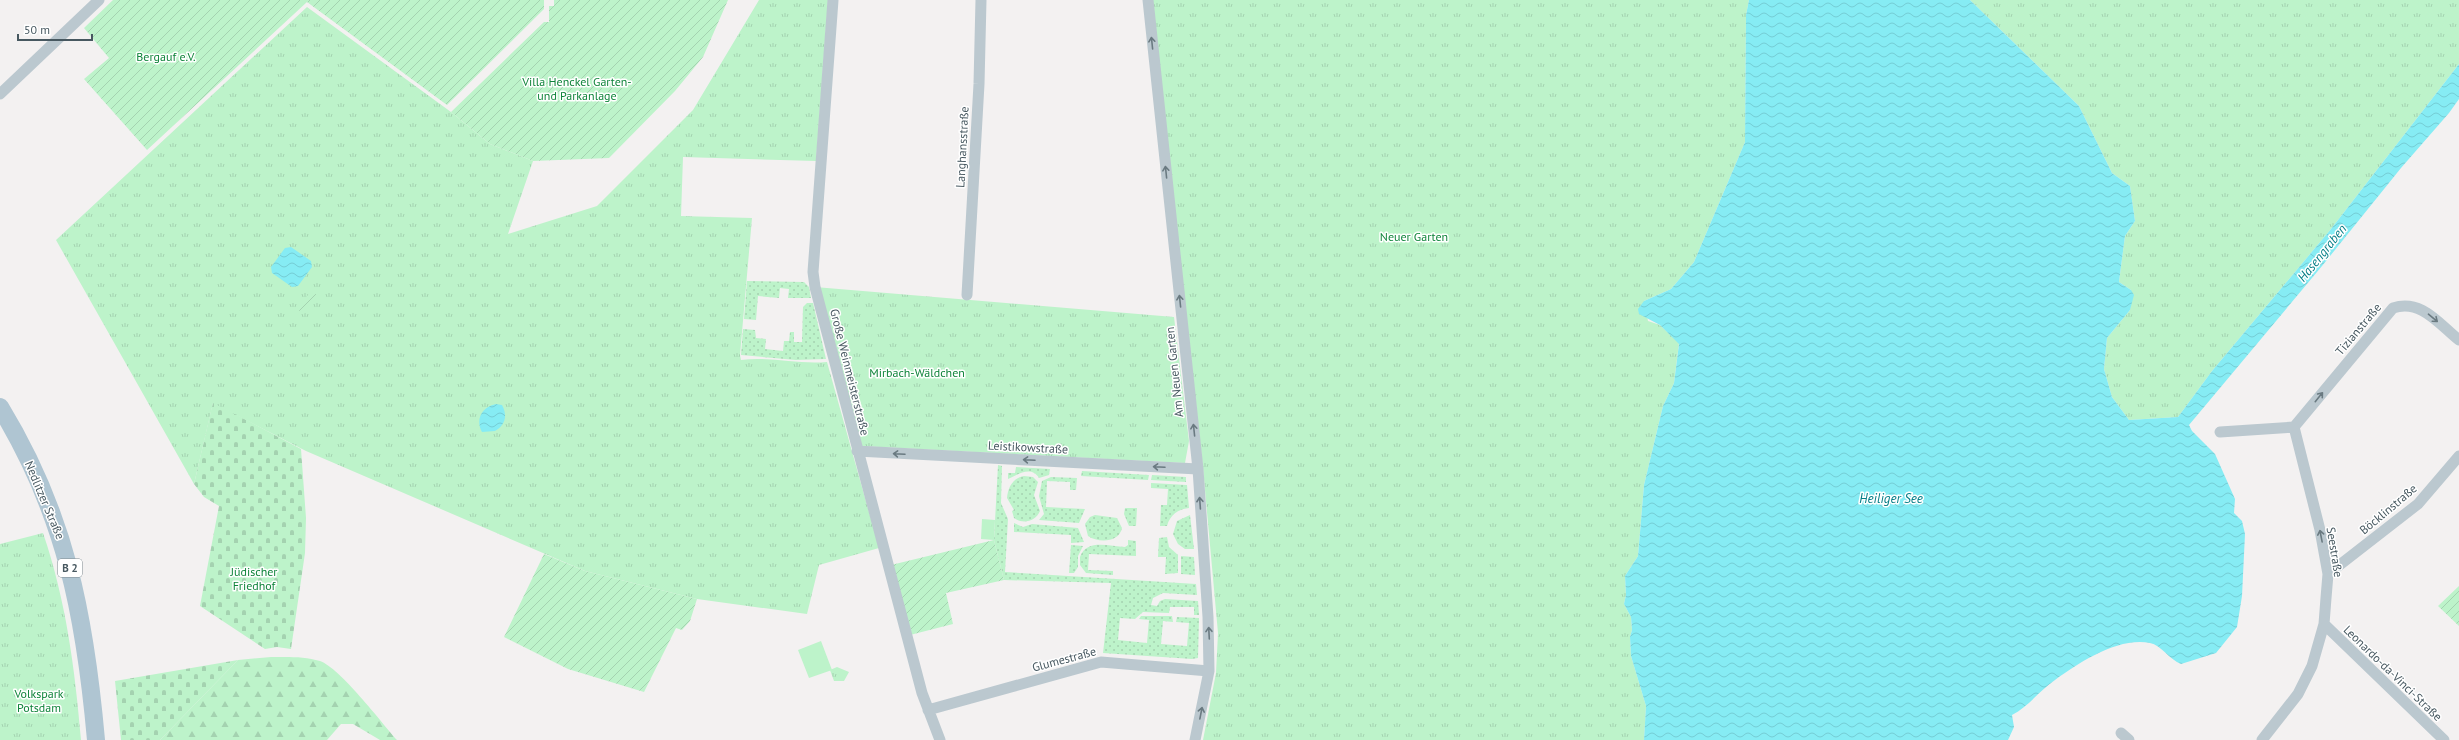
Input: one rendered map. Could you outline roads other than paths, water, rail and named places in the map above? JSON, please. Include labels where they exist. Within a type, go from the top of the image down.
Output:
[{"type":"main road","name":"Nedlitzer Straße","points":[[0,407],[38,478],[65,548],[87,649],[96,740]]},
{"type":"street","points":[[0,94],[99,0]]},
{"type":"street","name":"Große Weinmeisterstraße","points":[[833,0],[814,280],[857,451],[922,693],[940,740]]},
{"type":"street","name":"Langhansstraße","points":[[967,295],[979,84],[981,0]]},
{"type":"street","name":"Am Neuen Garten","points":[[1148,0],[1198,469],[1208,617],[1209,672],[1195,740]]},
{"type":"street","name":"Tizianstraße","points":[[2294,427],[2393,308],[2403,305],[2413,305],[2422,309],[2459,340]]},
{"type":"street","points":[[2220,432],[2294,427]]},
{"type":"street","name":"Seestraße","points":[[2262,740],[2298,694],[2312,666],[2324,624],[2328,574],[2320,530],[2294,427]]},
{"type":"street","name":"Leistikowstraße","points":[[857,451],[1198,469]]},
{"type":"street","name":"Böcklinstraße","points":[[2328,574],[2418,504],[2459,456]]},
{"type":"street","name":"Leonardo-da-Vinci-Straße","points":[[2324,624],[2444,740]]},
{"type":"street","name":"Glumestraße","points":[[928,710],[1101,662],[1209,672]]},
{"type":"water","name":"Heiliger See","points":[[1749,0],[1970,0],[2079,106],[2112,173],[2130,186],[2135,221],[2125,236],[2119,282],[2131,290],[2134,295],[2130,310],[2107,338],[2104,369],[2112,397],[2129,420],[2178,417],[2212,371],[2331,229],[2459,64],[2459,99],[2449,113],[2401,168],[2322,266],[2189,425],[2192,431],[2215,454],[2235,499],[2234,513],[2242,521],[2245,534],[2242,596],[2237,627],[2216,653],[2181,664],[2154,644],[2150,643],[2138,642],[2125,644],[2100,652],[2055,680],[2024,707],[2012,715],[2014,727],[2008,740],[1644,740],[1646,706],[1631,656],[1631,617],[1624,604],[1626,595],[1625,576],[1638,556],[1644,485],[1663,406],[1674,383],[1679,344],[1660,325],[1639,314],[1638,309],[1644,301],[1671,289],[1694,262],[1745,142],[1746,15]]},
{"type":"water","points":[[291,247],[311,261],[312,267],[298,286],[292,287],[272,273],[271,267],[285,248]]},
{"type":"water","points":[[496,404],[502,405],[504,409],[505,416],[503,423],[495,431],[482,432],[479,423],[481,414],[487,408]]},
{"type":"park label","name":"Bergauf e.V.","points":[[166,56]]},
{"type":"park label","name":"Villa Henckel Garten- und Parkanlage","points":[[577,88]]},
{"type":"park label","name":"Neuer Garten","points":[[1414,236]]},
{"type":"park label","name":"Mirbach-Wäldchen","points":[[917,372]]},
{"type":"park label","name":"Jüdischer Friedhof","points":[[254,578]]},
{"type":"park label","name":"Volkspark Potsdam","points":[[39,700]]},
{"type":"water label","name":"Hasengraben","points":[[2322,253]]}]
